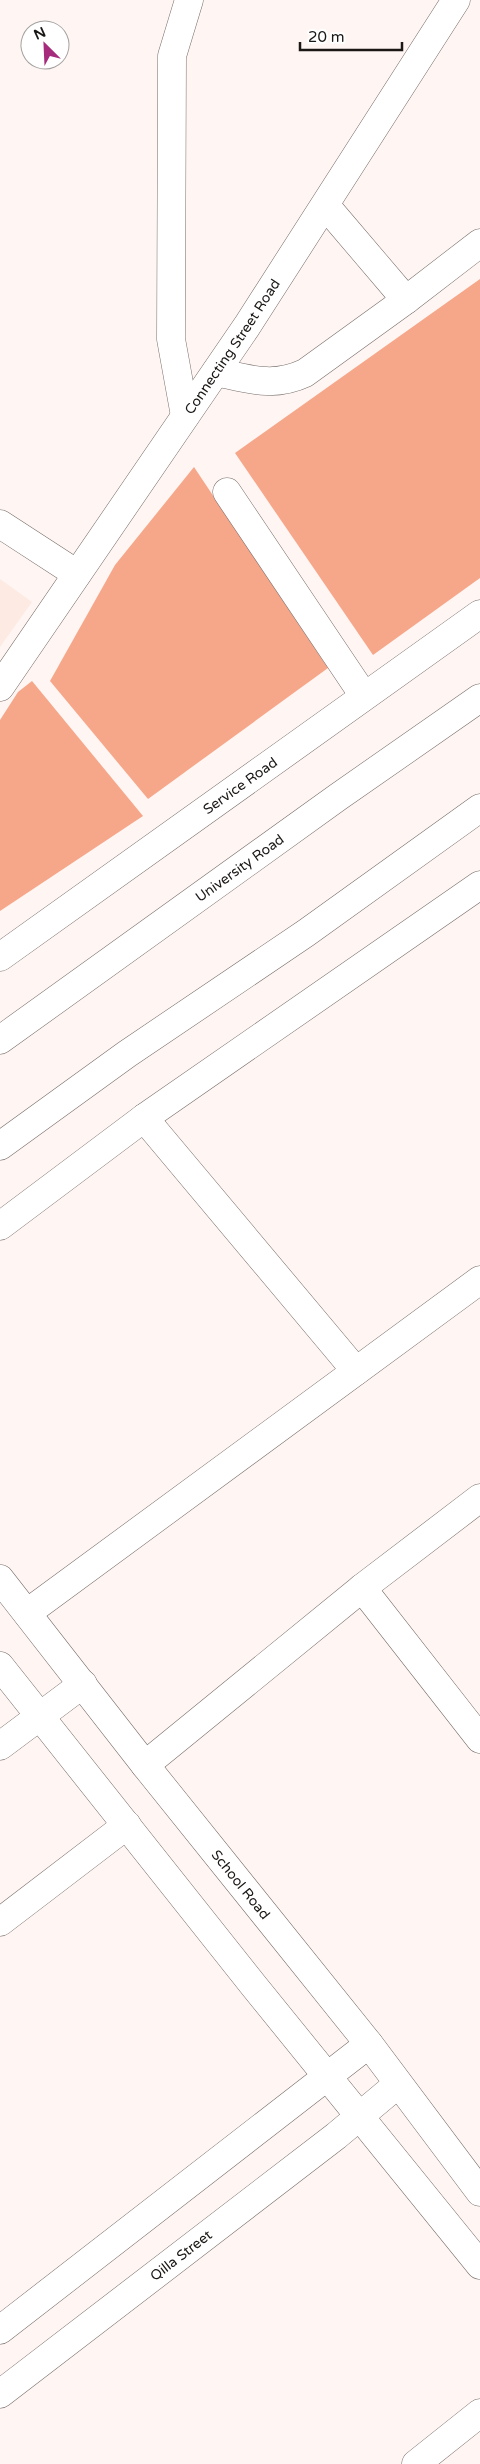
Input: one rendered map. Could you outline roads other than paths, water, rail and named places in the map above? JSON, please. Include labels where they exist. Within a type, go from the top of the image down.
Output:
[{"type":"street","points":[[185,416],[171,339],[172,56],[189,0]]},
{"type":"street","name":"Connecting Street Road","points":[[0,687],[216,372],[326,206],[456,0]]},
{"type":"street","points":[[326,206],[406,300]]},
{"type":"street","points":[[216,372],[268,382],[291,380],[306,373],[480,243]]},
{"type":"street","points":[[227,492],[364,696]]},
{"type":"street","points":[[0,524],[77,574]]},
{"type":"street","name":"Service Road","points":[[0,957],[480,614]]},
{"type":"street","name":"University Road","points":[[0,1040],[338,797],[480,698]]},
{"type":"street","points":[[0,1146],[127,1054],[306,933],[480,808]]},
{"type":"street","points":[[0,1226],[144,1118],[480,884]]},
{"type":"street","points":[[144,1118],[356,1371]]},
{"type":"street","points":[[27,1613],[480,1280]]},
{"type":"street","points":[[145,1765],[362,1588],[480,1498]]},
{"type":"street","name":"School Road","points":[[0,1578],[145,1765],[369,2044],[480,2192]]},
{"type":"street","points":[[362,1588],[480,1739]]},
{"type":"street","points":[[0,1666],[480,2265]]},
{"type":"street","points":[[0,1746],[83,1684]]},
{"type":"street","points":[[0,1922],[127,1825]]},
{"type":"street","points":[[0,2330],[369,2044]]},
{"type":"street","name":"Qilla Street","points":[[0,2394],[329,2142],[398,2084]]},
{"type":"street","points":[[416,2464],[480,2413]]}]
